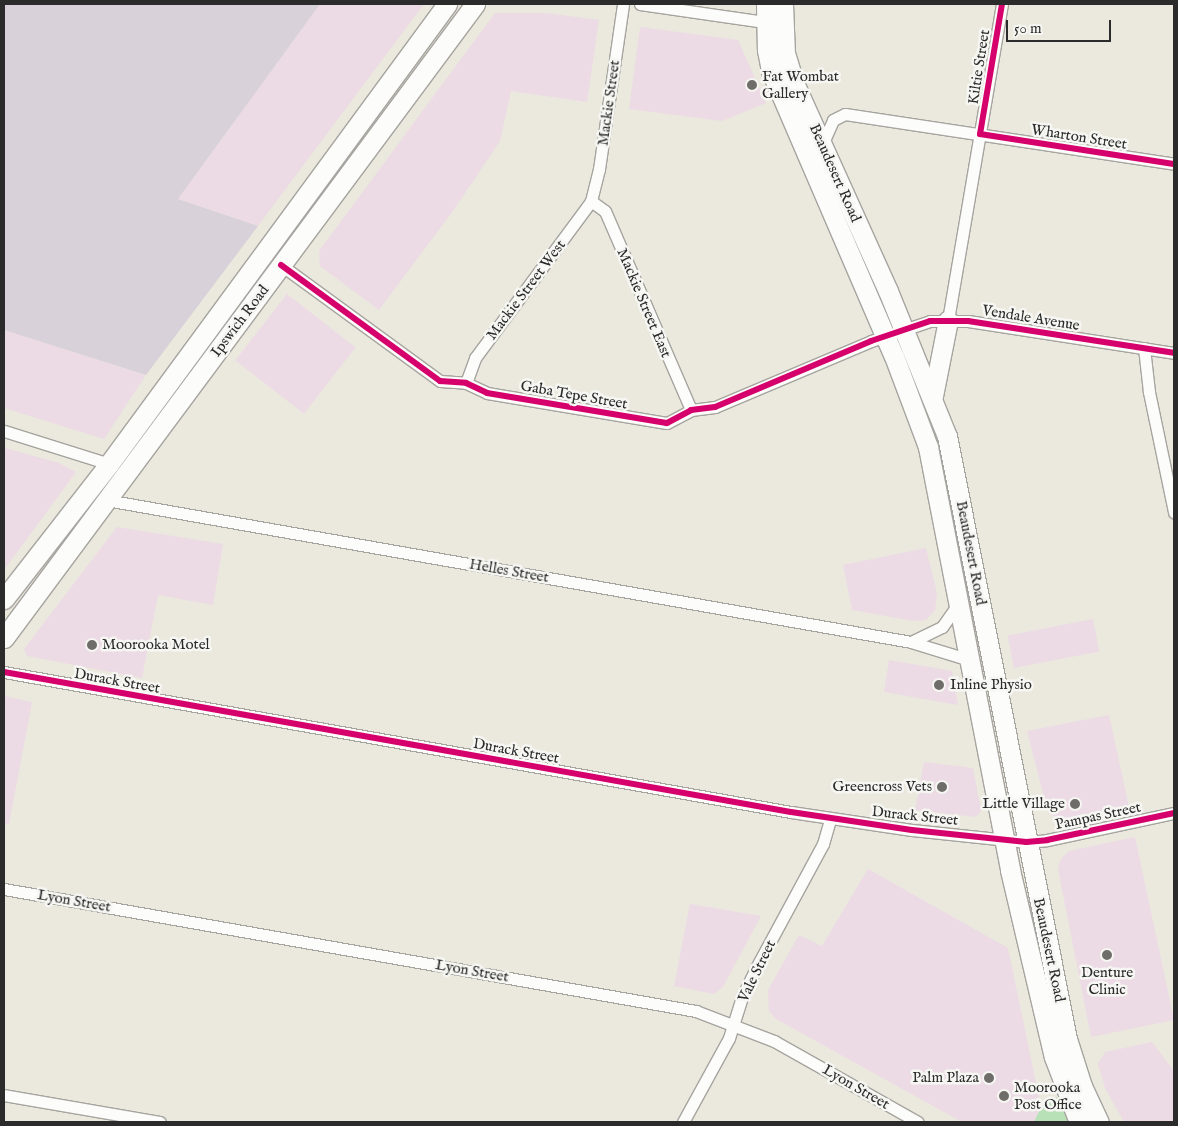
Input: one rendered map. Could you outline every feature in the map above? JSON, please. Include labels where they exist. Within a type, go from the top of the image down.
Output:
[{"type":"highway","name":"Ipswich Road","points":[[4,599],[109,464],[447,4]]},
{"type":"highway","name":"Ipswich Road","points":[[4,638],[475,4]]},
{"type":"highway","name":"Beaudesert Road","points":[[783,4],[771,17],[771,72],[885,336],[928,447],[960,602],[1003,839],[1054,1058],[1079,1122]]},
{"type":"highway","name":"Beaudesert Road","points":[[771,17],[789,69],[904,329],[932,397],[949,446],[1026,842],[1067,1039],[1082,1086],[1099,1122]]},
{"type":"highway","points":[[932,397],[948,320]]},
{"type":"street","name":"Mackie Street","points":[[591,200],[599,169],[623,4]]},
{"type":"street","points":[[640,4],[771,17]]},
{"type":"street","name":"Kiltie Street","points":[[948,320],[1002,4]]},
{"type":"street","name":"Wharton Street","points":[[822,145],[833,120],[845,114],[1174,164]]},
{"type":"street","name":"Mackie Street West","points":[[466,382],[475,358],[591,200]]},
{"type":"street","name":"Mackie Street East","points":[[591,200],[605,211],[691,410]]},
{"type":"street","name":"Gaba Tepe Street","points":[[281,265],[434,378],[466,382],[487,393],[662,423],[674,422],[691,410],[715,407],[885,336]]},
{"type":"street","name":"Vendale Avenue","points":[[885,336],[904,329],[948,320],[1174,353]]},
{"type":"street","points":[[1144,348],[1149,392],[1174,512]]},
{"type":"street","points":[[4,430],[109,464]]},
{"type":"street","name":"Helles Street","points":[[106,500],[911,642],[970,660]]},
{"type":"street","points":[[911,642],[942,627],[960,602]]},
{"type":"street","name":"Durack Street","points":[[4,672],[830,819],[1026,842]]},
{"type":"street","name":"Pampas Street","points":[[1026,842],[1047,840],[1174,813]]},
{"type":"street","name":"Vale Street","points":[[683,1122],[724,1050],[746,988],[823,844],[830,819]]},
{"type":"street","name":"Lyon Street","points":[[4,889],[686,1009],[735,1023],[774,1040],[918,1122]]},
{"type":"street","points":[[4,1095],[160,1122]]},
{"type":"shaded area","points":[[4,4],[320,4],[178,199],[258,226],[146,375],[4,330]]},
{"type":"shaded area","points":[[320,4],[424,4],[258,226],[178,199]]},
{"type":"shaded area","points":[[495,13],[546,13],[599,20],[587,102],[511,91],[500,141],[453,211],[379,310],[320,266],[319,251]]},
{"type":"shaded area","points":[[640,27],[738,40],[766,103],[722,121],[629,109]]},
{"type":"shaded area","points":[[287,294],[356,348],[304,414],[235,360]]},
{"type":"shaded area","points":[[4,330],[146,375],[104,439],[4,408]]},
{"type":"shaded area","points":[[5,448],[59,463],[76,472],[4,570]]},
{"type":"shaded area","points":[[117,527],[223,544],[213,605],[158,595],[142,678],[27,656],[24,649]]},
{"type":"shaded area","points":[[926,548],[937,593],[935,610],[926,620],[914,621],[852,610],[843,565]]},
{"type":"shaded area","points":[[1093,619],[1099,651],[1014,668],[1008,636]]},
{"type":"shaded area","points":[[889,660],[952,671],[958,705],[884,692]]},
{"type":"shaded area","points":[[4,696],[32,702],[9,824],[4,823]]},
{"type":"shaded area","points":[[1109,715],[1129,807],[1063,820],[1048,813],[1027,731]]},
{"type":"shaded area","points":[[924,762],[973,768],[981,811],[976,817],[915,810]]},
{"type":"shaded area","points":[[1135,837],[1174,1020],[1091,1037],[1058,869],[1061,859],[1069,851]]},
{"type":"shaded area","points":[[868,869],[1008,948],[1041,1107],[1034,1122],[962,1122],[776,1019],[769,1011],[768,990],[799,935],[822,946]]},
{"type":"shaded area","points":[[690,904],[761,916],[723,987],[714,994],[674,986]]},
{"type":"shaded area","points":[[1152,1042],[1174,1071],[1174,1122],[1124,1122],[1105,1088],[1098,1064],[1105,1052]]},
{"type":"green space","points":[[1057,1097],[1071,1122],[1034,1122],[1041,1107]]},
{"type":"cycle path","points":[[1002,4],[980,134],[1174,164]]},
{"type":"cycle path","points":[[281,265],[440,381],[466,383],[487,393],[667,423],[691,410],[715,407],[871,341],[930,321],[968,321],[1174,353]]},
{"type":"cycle path","points":[[4,672],[791,812],[912,830],[1026,842],[1047,840],[1174,813]]},
{"type":"place","name":"Fat Wombat Gallery","points":[[752,85]]},
{"type":"place","name":"Moorooka Motel","points":[[92,645]]},
{"type":"place","name":"Inline Physio","points":[[939,685]]},
{"type":"place","name":"Greencross Vets","points":[[942,787]]},
{"type":"place","name":"Little Village","points":[[1075,804]]},
{"type":"place","name":"Denture Clinic","points":[[1107,955]]},
{"type":"place","name":"Palm Plaza","points":[[989,1078]]},
{"type":"place","name":"Moorooka Post Office","points":[[1004,1096]]}]
